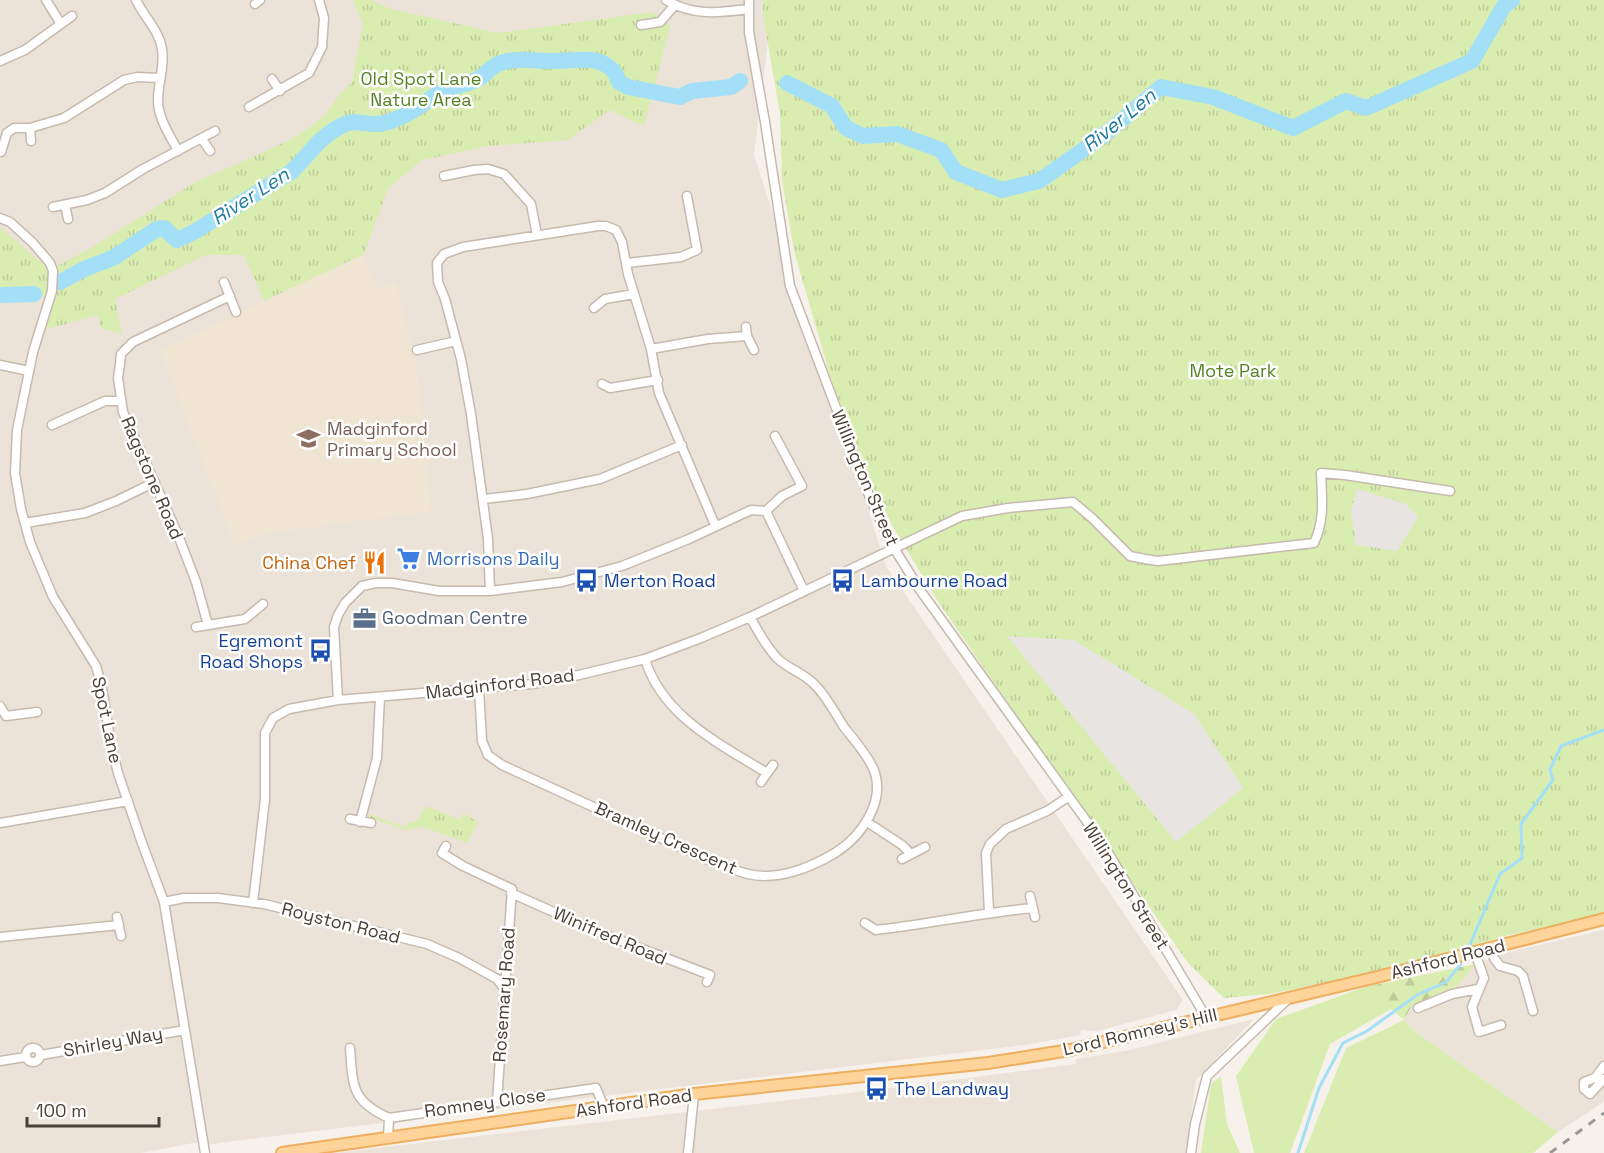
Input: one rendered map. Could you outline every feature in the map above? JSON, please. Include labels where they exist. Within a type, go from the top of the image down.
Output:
[{"type":"main road","name":"Ashford Road","points":[[1292,996],[1492,949],[1604,919]]},
{"type":"main road","name":"Lord Romney's Hill","points":[[988,1063],[1070,1050],[1292,996]]},
{"type":"main road","name":"Ashford Road","points":[[282,1153],[694,1094],[988,1063]]},
{"type":"street","points":[[46,0],[61,24]]},
{"type":"street","points":[[136,0],[158,34],[162,48],[163,65],[158,99],[160,115],[178,151]]},
{"type":"street","points":[[249,107],[309,73],[322,47],[324,18],[319,0]]},
{"type":"street","points":[[666,0],[675,6],[706,14],[749,5]]},
{"type":"street","name":"Willington Street","points":[[749,5],[749,32],[764,112],[790,286],[854,459],[894,548],[920,590],[1112,859],[1206,1017]]},
{"type":"street","points":[[641,25],[660,22],[675,6]]},
{"type":"street","points":[[0,61],[25,50],[72,16]]},
{"type":"street","points":[[1,152],[7,133],[14,128],[30,128],[64,118],[124,80],[137,77],[160,78]]},
{"type":"street","points":[[272,80],[280,91]]},
{"type":"street","points":[[30,128],[31,141]]},
{"type":"street","points":[[53,207],[87,200],[105,193],[143,169],[215,131]]},
{"type":"street","points":[[202,139],[210,151]]},
{"type":"street","points":[[444,176],[488,169],[504,174],[531,204],[537,235]]},
{"type":"street","points":[[627,264],[681,257],[697,250],[687,196]]},
{"type":"street","points":[[66,205],[68,219]]},
{"type":"street","name":"Spot Lane","points":[[0,218],[18,228],[50,263],[53,271],[54,284],[29,371],[16,430],[15,473],[25,523],[30,542],[52,597],[96,666],[111,745],[128,801],[164,902],[205,1153]]},
{"type":"street","points":[[490,591],[484,499],[465,378],[445,299],[438,282],[437,263],[444,254],[463,247],[606,226],[616,230],[622,242],[628,274],[651,349],[659,393],[715,525]]},
{"type":"street","points":[[224,282],[236,312]]},
{"type":"street","points":[[594,308],[605,298],[634,294]]},
{"type":"street","points":[[121,401],[118,378],[122,354],[133,342],[230,296]]},
{"type":"street","points":[[651,349],[746,332],[754,350]]},
{"type":"street","points":[[417,350],[456,341]]},
{"type":"street","points":[[0,366],[29,371]]},
{"type":"street","points":[[602,384],[610,388],[658,380]]},
{"type":"street","name":"Ragstone Road","points":[[51,425],[105,401],[121,401],[123,412],[196,582],[208,625]]},
{"type":"street","points":[[338,700],[334,627],[345,603],[362,586],[392,583],[439,591],[490,591],[534,586],[595,574],[648,556],[751,510],[766,511],[782,496],[802,486],[776,436]]},
{"type":"street","points":[[484,499],[527,494],[600,479],[682,445]]},
{"type":"street","name":"Madginford Road","points":[[253,903],[265,799],[265,733],[273,718],[290,709],[338,700],[479,690],[551,681],[645,659],[750,617],[962,516],[1008,508],[1073,502],[1130,556],[1158,561],[1314,543],[1321,528],[1323,511],[1321,473],[1450,491]]},
{"type":"street","points":[[25,523],[85,513],[155,482]]},
{"type":"street","points":[[766,511],[804,591]]},
{"type":"street","points":[[196,627],[245,619],[263,604]]},
{"type":"street","name":"Bramley Crescent","points":[[479,690],[482,741],[488,755],[502,765],[713,862],[748,874],[764,876],[786,874],[836,852],[856,835],[867,822],[878,786],[873,768],[815,685],[779,660],[766,645],[750,617]]},
{"type":"street","points":[[645,659],[650,676],[665,698],[690,722],[717,744],[767,773]]},
{"type":"street","points":[[371,823],[355,820],[377,758],[380,698]]},
{"type":"street","points":[[0,706],[3,716],[37,712]]},
{"type":"street","points":[[761,782],[773,765]]},
{"type":"street","points":[[989,912],[986,853],[990,844],[1006,829],[1047,812],[1068,797]]},
{"type":"street","points":[[0,823],[128,801]]},
{"type":"street","points":[[867,822],[902,845],[911,854]]},
{"type":"street","name":"Winifred Road","points":[[446,846],[442,853],[512,891],[601,933],[709,978]]},
{"type":"street","points":[[902,859],[925,847]]},
{"type":"street","name":"Rosemary Road","points":[[497,1101],[512,891]]},
{"type":"street","points":[[866,923],[876,930],[920,925],[989,912],[1034,912],[1030,896]]},
{"type":"street","name":"Royston Road","points":[[164,902],[184,898],[218,898],[264,904],[427,944],[497,979],[505,990]]},
{"type":"street","points":[[0,938],[118,921],[121,936]]},
{"type":"street","points":[[1492,949],[1500,966],[1518,971],[1523,976],[1533,1011]]},
{"type":"street","points":[[1475,953],[1484,978],[1472,1007],[1479,1032],[1502,1025]]},
{"type":"street","points":[[1418,1008],[1452,994],[1478,989]]},
{"type":"street","points":[[1191,1153],[1195,1124],[1207,1076],[1292,996]]},
{"type":"street","name":"Shirley Way","points":[[0,1061],[25,1057],[26,1051],[31,1048],[39,1050],[41,1054],[185,1030]]},
{"type":"street","points":[[350,1048],[348,1062],[358,1096],[370,1110],[389,1118],[387,1138]]},
{"type":"street","points":[[1604,1066],[1595,1078],[1584,1082],[1584,1089],[1590,1094],[1604,1079]]},
{"type":"street","name":"Romney Close","points":[[389,1118],[596,1088],[604,1107]]},
{"type":"street","points":[[688,1153],[694,1094]]},
{"type":"shaded area","points":[[0,0],[773,0],[754,155],[886,566],[1183,1000],[1176,1010],[1097,1031],[1081,1030],[1080,1035],[1024,1045],[214,1144],[193,1143],[141,1153],[0,1153]]},
{"type":"shaded area","name":"Madginford Primary School","points":[[364,254],[377,289],[396,282],[417,366],[431,512],[267,533],[235,546],[160,350]]},
{"type":"shaded area","points":[[1357,489],[1406,504],[1418,517],[1397,551],[1356,545],[1351,511]]},
{"type":"shaded area","points":[[1007,636],[1074,640],[1194,714],[1243,788],[1176,842]]},
{"type":"shaded area","points":[[1604,930],[1604,1102],[1558,1132],[1418,1034],[1404,1020],[1411,1007],[1456,987],[1476,964],[1509,952]]},
{"type":"shaded area","points":[[1254,1019],[1196,1080],[1186,1153],[334,1153],[892,1088],[1076,1064],[1076,1059],[1130,1050]]},
{"type":"green space","name":"Old Spot Lane Nature Area","points":[[353,0],[371,0],[391,9],[498,33],[652,12],[670,26],[644,126],[609,110],[568,140],[488,146],[422,160],[388,188],[364,254],[264,301],[244,255],[206,255],[115,299],[122,334],[101,328],[98,315],[40,331],[47,294],[34,298],[0,298],[0,228],[44,265],[50,278],[52,269],[91,248],[194,183],[290,140],[325,115],[352,82],[363,24]]},
{"type":"green space","name":"Mote Park","points":[[763,0],[1604,0],[1604,915],[1509,935],[1391,969],[1270,994],[1224,998],[1188,963],[939,603],[893,527],[872,485],[855,446],[829,372],[794,251],[782,181],[780,114],[763,15]]},
{"type":"green space","points":[[425,806],[461,820],[463,813],[478,822],[467,843],[423,827],[405,830],[368,817],[369,814],[405,827],[418,820]]},
{"type":"green space","points":[[1476,964],[1456,987],[1411,1007],[1404,1020],[1365,987]]},
{"type":"green space","points":[[1365,987],[1391,1009],[1330,1044],[1290,1153],[1254,1153],[1236,1076],[1276,1019]]},
{"type":"green space","points":[[1404,1020],[1418,1034],[1558,1132],[1533,1153],[1304,1153],[1346,1048]]},
{"type":"green space","points":[[1221,1076],[1227,1124],[1240,1153],[1201,1153],[1211,1084]]},
{"type":"waterway","name":"River Len","points":[[787,83],[832,106],[846,128],[863,136],[897,134],[941,150],[956,172],[1002,190],[1039,181],[1103,136],[1161,87],[1213,97],[1293,128],[1346,101],[1366,108],[1472,61],[1504,6],[1512,0]]},
{"type":"waterway","name":"River Len","points":[[60,282],[84,269],[113,258],[157,229],[164,228],[177,240],[194,232],[291,172],[320,141],[341,126],[358,122],[379,124],[393,120],[410,113],[441,92],[475,80],[495,65],[505,62],[520,60],[600,62],[614,72],[619,82],[628,87],[680,97],[692,91],[731,87],[740,81]]},
{"type":"waterway","name":"River Len","points":[[0,295],[34,294]]},
{"type":"waterway","points":[[1469,947],[1500,874],[1522,858],[1521,824],[1553,780],[1550,770],[1561,746],[1604,730]]},
{"type":"waterway","points":[[1298,1153],[1319,1088],[1343,1043],[1367,1031],[1417,995],[1446,982],[1461,964]]},
{"type":"railway","points":[[1550,1153],[1604,1113]]},
{"type":"place","name":"Madginford Primary School","points":[[309,439]]},
{"type":"place","name":"Morrisons Daily","points":[[409,559]]},
{"type":"place","name":"China Chef","points":[[374,563]]},
{"type":"place","name":"Merton Road","points":[[586,581]]},
{"type":"place","name":"Lambourne Road","points":[[843,581]]},
{"type":"place","name":"Goodman Centre","points":[[364,618]]},
{"type":"place","name":"Egremont Road Shops","points":[[321,651]]},
{"type":"place","name":"The Landway","points":[[876,1089]]}]
